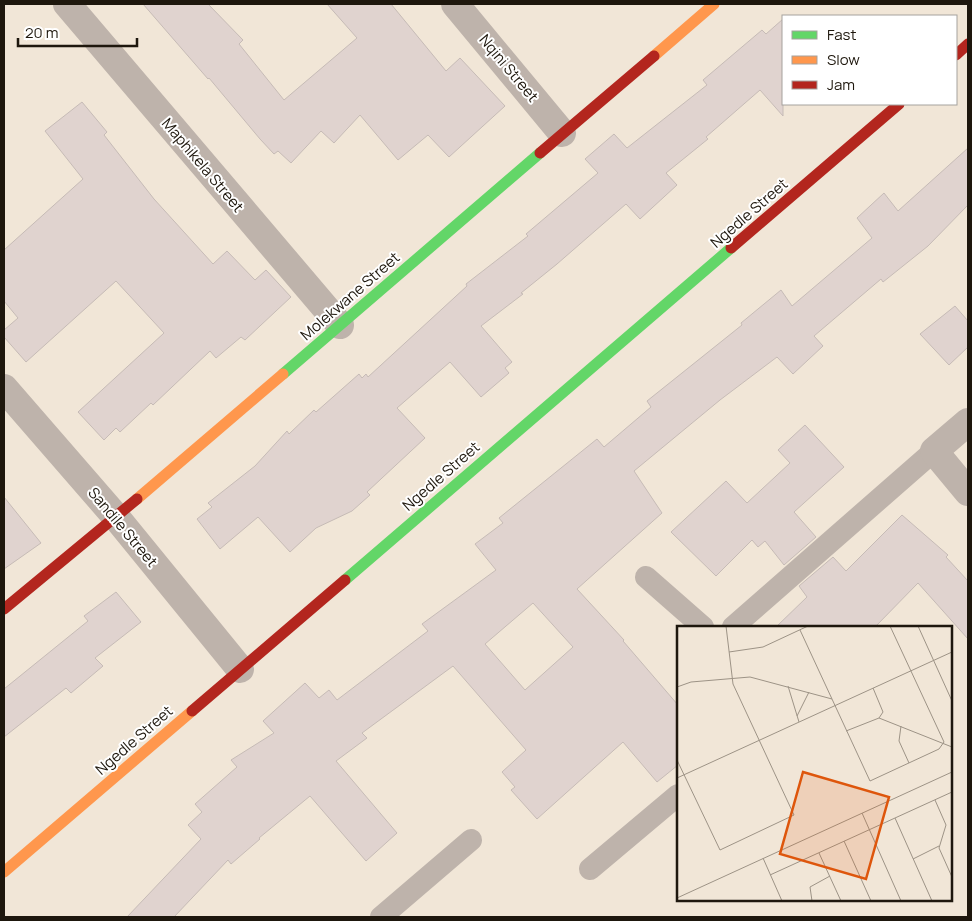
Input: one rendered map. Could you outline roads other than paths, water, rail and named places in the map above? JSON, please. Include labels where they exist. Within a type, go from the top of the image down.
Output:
[{"type":"street","name":"Maphikela Street","points":[[67,4],[340,326]]},
{"type":"street","name":"Nqini Street","points":[[455,4],[562,133]]},
{"type":"street","name":"Molekwane Street","points":[[4,609],[116,517],[714,4]]},
{"type":"street","points":[[957,54],[968,44]]},
{"type":"street","name":"Ngedle Street","points":[[4,872],[898,105]]},
{"type":"street","name":"Sandile Street","points":[[4,388],[116,517],[240,669]]},
{"type":"street","points":[[968,422],[934,452],[968,492]]},
{"type":"lane","points":[[734,626],[934,452]]},
{"type":"lane","points":[[646,576],[702,626]]},
{"type":"lane","points":[[590,869],[677,797]]},
{"type":"lane","points":[[381,917],[471,840]]}]
